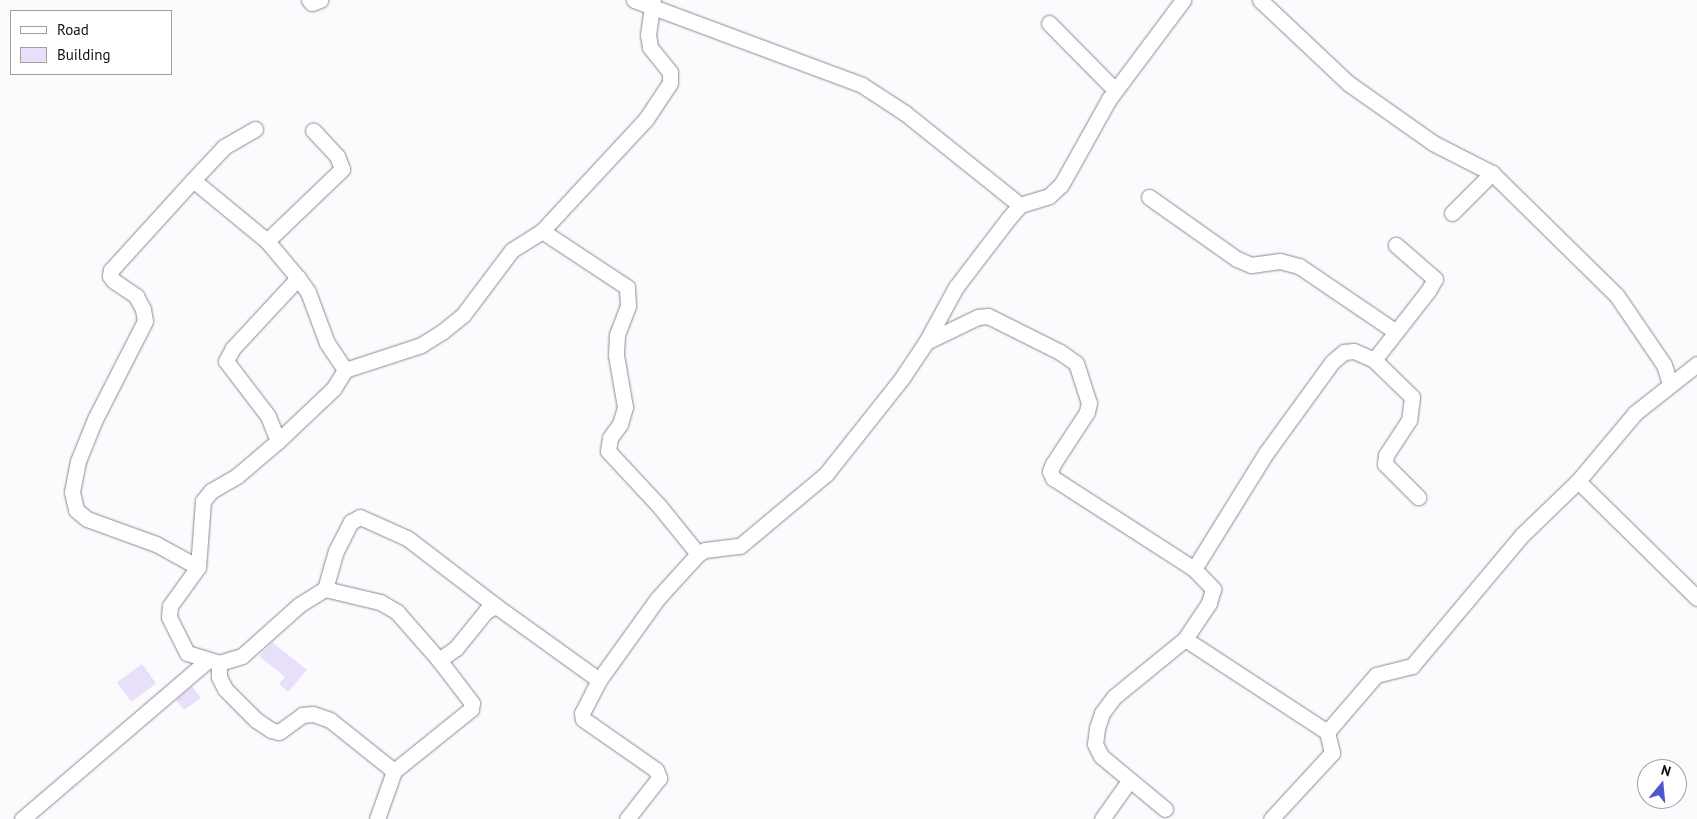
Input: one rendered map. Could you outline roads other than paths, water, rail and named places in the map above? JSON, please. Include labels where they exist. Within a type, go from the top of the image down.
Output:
[{"type":"street","points":[[309,0],[312,3],[320,0]]},
{"type":"street","points":[[634,0],[653,3],[862,85],[905,113],[1020,205]]},
{"type":"street","points":[[627,819],[659,778],[656,770],[582,720],[582,714],[599,680],[658,598],[698,554],[714,548],[740,546],[826,474],[926,342],[956,287],[1020,205],[1049,196],[1061,185],[1088,131],[1115,90],[1183,0]]},
{"type":"street","points":[[1260,0],[1348,83],[1426,138],[1492,173],[1617,296],[1664,365],[1670,383]]},
{"type":"street","points":[[394,771],[330,720],[312,714],[302,715],[279,732],[271,730],[256,720],[225,689],[213,662],[187,652],[169,617],[170,606],[198,567],[203,501],[211,491],[238,476],[278,441],[333,389],[345,370],[421,345],[442,332],[463,315],[512,250],[542,231],[630,138],[666,92],[670,83],[670,72],[650,47],[648,35],[653,3]]},
{"type":"street","points":[[1049,23],[1115,90]]},
{"type":"street","points":[[198,567],[156,544],[87,519],[76,510],[72,492],[78,461],[95,418],[145,320],[143,309],[136,296],[114,281],[110,276],[111,270],[224,147],[255,130]]},
{"type":"street","points":[[267,241],[342,169],[337,156],[313,130]]},
{"type":"street","points":[[1452,213],[1492,173]]},
{"type":"street","points":[[193,180],[267,241],[298,278],[308,292],[327,343],[345,370]]},
{"type":"street","points":[[1149,196],[1251,266],[1280,261],[1299,266],[1396,332]]},
{"type":"street","points":[[542,231],[627,287],[629,300],[617,335],[616,355],[625,407],[620,424],[610,438],[608,451],[660,507],[698,554]]},
{"type":"street","points":[[1374,360],[1435,279],[1396,245]]},
{"type":"street","points":[[278,441],[268,416],[226,361],[233,348],[298,278]]},
{"type":"street","points":[[926,342],[978,317],[988,316],[1060,352],[1076,364],[1089,403],[1087,412],[1053,464],[1050,471],[1053,478],[1194,569],[1212,589],[1212,597],[1185,639],[1114,697],[1102,713],[1095,744],[1101,756],[1165,809]]},
{"type":"street","points":[[1194,569],[1266,454],[1332,362],[1344,352],[1354,351],[1374,360],[1412,396],[1409,420],[1386,455],[1385,464],[1418,497]]},
{"type":"street","points":[[1327,732],[1376,675],[1412,666],[1522,535],[1578,481],[1635,413],[1670,383],[1697,364]]},
{"type":"street","points":[[1578,481],[1697,598]]},
{"type":"street","points":[[325,589],[336,551],[351,522],[360,517],[407,538],[496,606],[599,680]]},
{"type":"street","points":[[22,819],[213,662],[242,656],[299,604],[325,589],[380,602],[397,612],[439,660],[472,703],[471,709],[394,771],[377,819]]},
{"type":"street","points":[[439,660],[456,648],[486,611],[496,606]]},
{"type":"street","points":[[1185,639],[1327,732],[1332,753],[1271,819]]},
{"type":"street","points":[[1102,819],[1129,781]]}]
